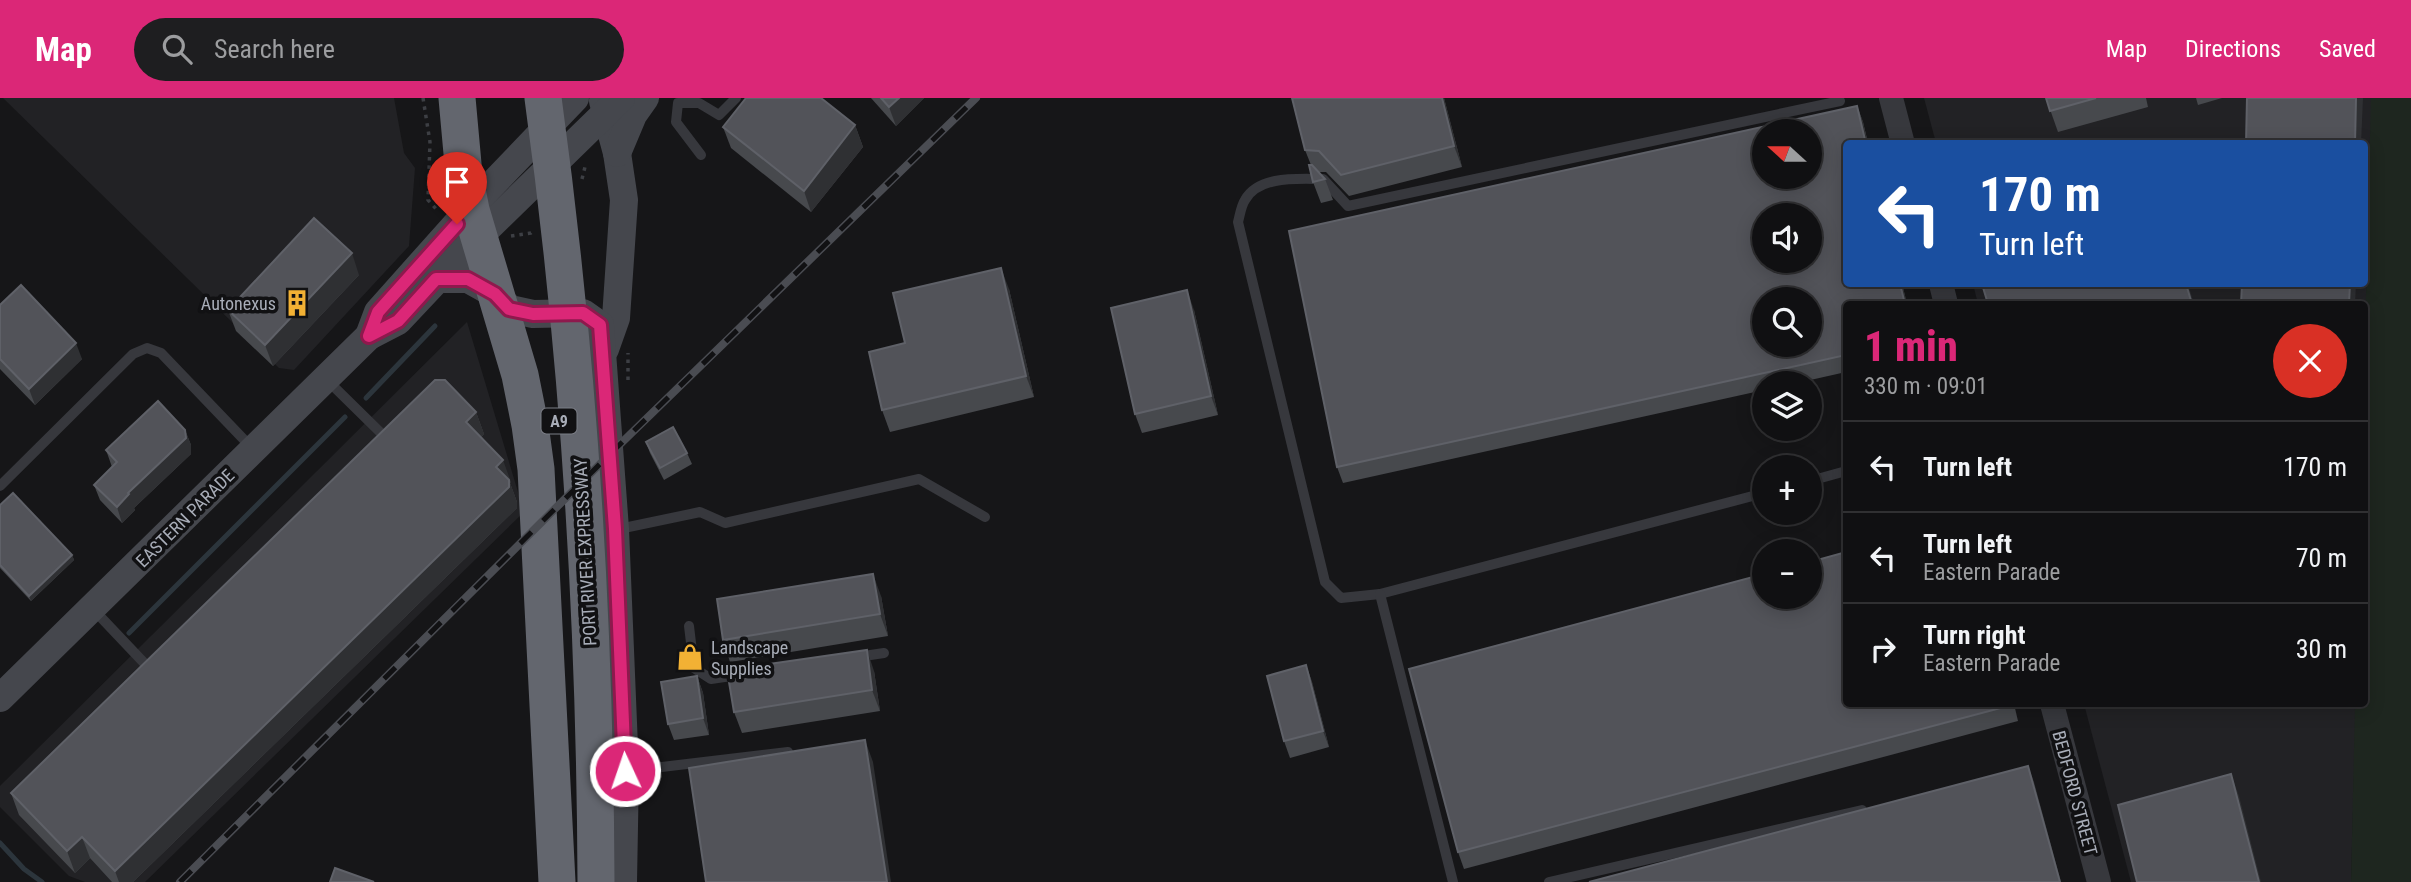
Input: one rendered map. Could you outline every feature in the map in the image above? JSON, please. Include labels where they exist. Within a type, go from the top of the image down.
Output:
[{"type":"highway","points":[[457,98],[475,203],[495,294],[520,375],[536,469],[557,882]]},
{"type":"highway","name":"PORT RIVER EXPRESSWAY","points":[[524,98],[554,354],[596,882]]},
{"type":"highway","name":"PORT RIVER EXPRESSWAY","points":[[543,98],[572,353],[583,501],[585,742],[575,882]]},
{"type":"main road","name":"EASTERN PARADE","points":[[369,336],[378,312],[475,203],[575,98]]},
{"type":"main road","points":[[617,153],[630,121],[645,98]]},
{"type":"main road","name":"EASTERN PARADE","points":[[475,203],[526,193],[610,103]]},
{"type":"main road","points":[[604,352],[616,318],[624,200],[610,103]]},
{"type":"main road","points":[[475,203],[502,195],[526,193]]},
{"type":"main road","name":"EASTERN PARADE","points":[[0,697],[93,609],[369,336],[398,321],[436,279],[475,203]]},
{"type":"main road","points":[[436,279],[468,279],[495,294],[509,309],[533,314],[583,313],[600,325],[615,529],[625,771],[623,882]]},
{"type":"street","points":[[1891,98],[1902,140]]},
{"type":"street","name":"BEDFORD STREET","points":[[2053,707],[2099,882]]},
{"type":"lane","points":[[701,155],[676,122],[678,103],[699,103],[719,115],[736,98]]},
{"type":"lane","points":[[1752,496],[1380,594],[1341,598],[1325,582],[1238,222],[1245,199],[1261,186],[1283,179],[1323,179],[1348,206],[1840,101]]},
{"type":"lane","points":[[0,486],[133,354],[147,348],[161,353],[254,450]]},
{"type":"lane","points":[[326,379],[383,435]]},
{"type":"lane","points":[[1822,478],[1843,472]]},
{"type":"lane","points":[[615,529],[700,512],[725,523],[919,479],[985,517]]},
{"type":"lane","points":[[1380,594],[1453,882]]},
{"type":"lane","points":[[93,609],[147,666]]},
{"type":"lane","points":[[689,626],[694,668],[711,679],[751,673]]},
{"type":"lane","points":[[844,659],[884,653]]},
{"type":"lane","points":[[625,771],[788,752]]},
{"type":"lane","points":[[1549,882],[1868,809]]},
{"type":"path","points":[[423,98],[430,142],[428,200],[438,211],[435,219]]},
{"type":"shaded area","points":[[3,98],[394,98],[404,153],[415,168],[409,246],[294,370],[279,368]]},
{"type":"shaded area","points":[[1924,98],[2372,98],[2368,236],[2368,140],[1935,140]]},
{"type":"shaded area","points":[[2371,98],[2411,98],[2411,882],[2351,882],[2355,707],[2368,707],[2368,301],[2366,301]]},
{"type":"shaded area","points":[[1974,287],[2367,287],[2366,301],[1977,301]]},
{"type":"shaded area","points":[[467,322],[524,512],[145,882],[85,882],[69,876],[0,807],[0,786]]},
{"type":"shaded area","points":[[2085,707],[2356,707],[2351,882],[2131,882]]},
{"type":"building","points":[[746,98],[821,98],[855,125],[804,191],[723,127]]},
{"type":"building","points":[[881,98],[899,98],[889,107]]},
{"type":"building","points":[[1292,98],[1442,98],[1454,146],[1341,175],[1319,151],[1305,150]]},
{"type":"building","points":[[2046,98],[2096,98],[2050,111]]},
{"type":"building","points":[[2247,98],[2356,98],[2355,140],[2246,140]]},
{"type":"building","points":[[1857,106],[1865,140],[1843,140],[1843,287],[1901,287],[1904,301],[1843,301],[1843,356],[1773,371],[1752,371],[1752,376],[1337,467],[1289,231],[1752,129],[1752,189],[1822,189],[1822,119],[1798,119]]},
{"type":"building","points":[[1309,165],[1312,165],[1325,179],[1313,182]]},
{"type":"building","points":[[314,218],[352,253],[265,345],[228,310]]},
{"type":"building","points":[[1001,268],[1026,376],[882,410],[869,352],[905,343],[893,293]]},
{"type":"building","points":[[21,285],[76,343],[29,389],[0,359],[0,305]]},
{"type":"building","points":[[1983,287],[2187,287],[2191,301],[1987,301]]},
{"type":"building","points":[[2242,287],[2350,287],[2349,301],[2241,301]]},
{"type":"building","points":[[1187,290],[1211,396],[1135,414],[1111,308]]},
{"type":"building","points":[[435,380],[445,380],[476,412],[466,422],[503,460],[496,467],[509,480],[509,487],[115,871],[82,837],[67,851],[11,793]]},
{"type":"building","points":[[158,401],[185,430],[186,438],[128,493],[117,507],[94,485],[117,462],[106,450]]},
{"type":"building","points":[[673,427],[687,453],[660,468],[646,442]]},
{"type":"building","points":[[13,493],[72,555],[29,596],[0,565],[0,505]]},
{"type":"building","points":[[1843,553],[1843,707],[2004,707],[1458,852],[1409,669],[1752,577],[1752,609],[1822,609],[1822,559]]},
{"type":"building","points":[[873,574],[880,614],[723,640],[717,599]]},
{"type":"building","points":[[867,650],[872,690],[734,712],[727,670]]},
{"type":"building","points":[[1306,665],[1323,731],[1284,741],[1267,676]]},
{"type":"building","points":[[697,676],[703,718],[668,724],[661,682]]},
{"type":"building","points":[[865,740],[887,882],[706,882],[689,768]]},
{"type":"building","points":[[2028,766],[2060,882],[1589,882]]},
{"type":"building","points":[[2231,774],[2259,882],[2137,882],[2118,805]]},
{"type":"building","points":[[335,868],[374,882],[330,882]]},
{"type":"waterway","points":[[366,398],[435,326]]},
{"type":"waterway","points":[[129,633],[345,417]]},
{"type":"waterway","points":[[0,843],[24,869],[42,882]]},
{"type":"railway","points":[[180,882],[610,454],[976,98]]},
{"type":"place","name":"Autonexus","points":[[297,303]]},
{"type":"place","name":"Landscape Supplies","points":[[690,657]]},
{"type":"route","points":[[457,224],[378,312],[369,336],[398,321],[436,279],[468,279],[495,294],[509,309],[533,314],[583,313],[600,325],[615,529],[625,771]]}]
